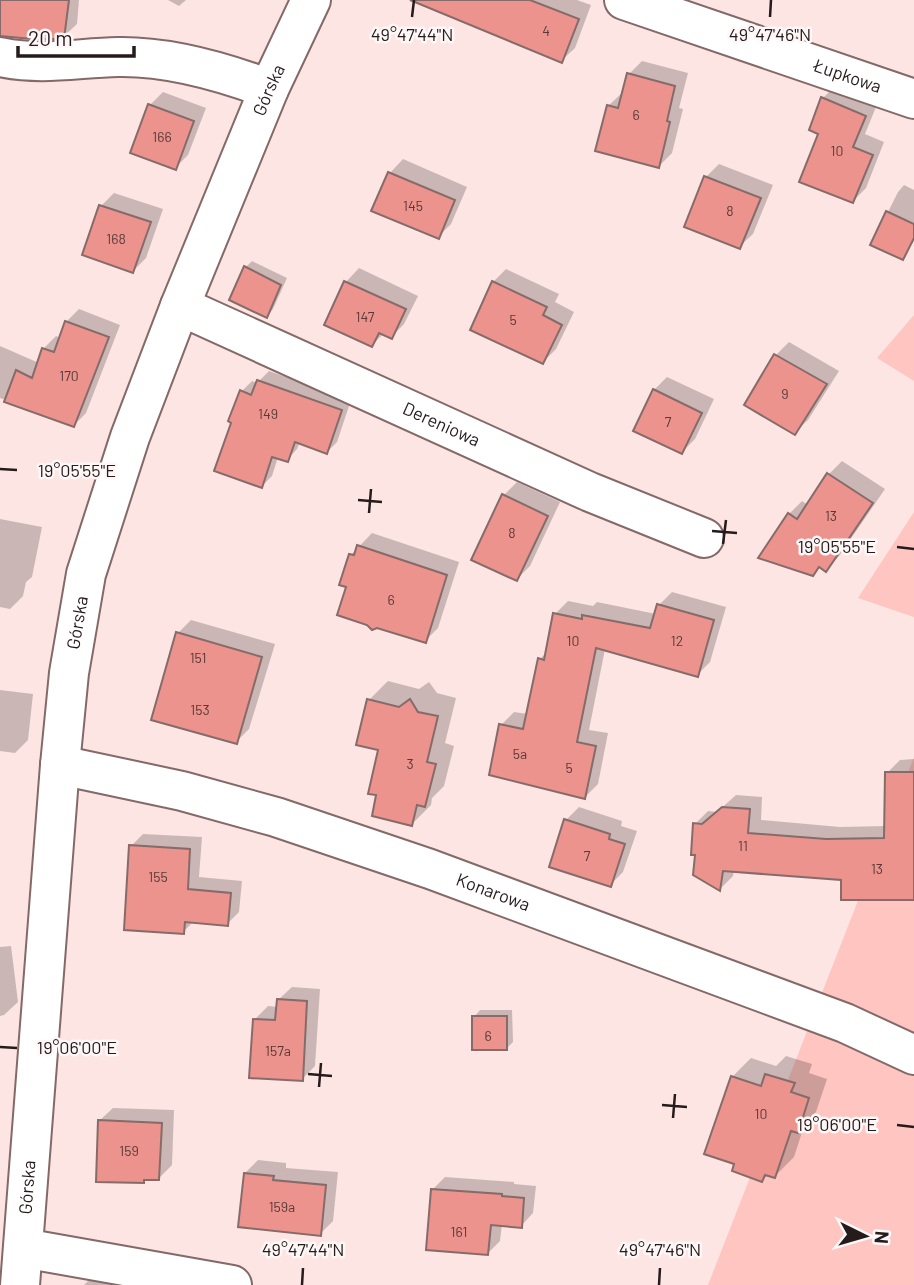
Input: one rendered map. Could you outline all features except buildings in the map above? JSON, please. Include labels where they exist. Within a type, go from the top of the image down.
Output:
[{"type":"street","name":"Górska","points":[[20,1285],[60,765],[69,673],[86,574],[130,437],[180,306],[269,89],[311,0]]},
{"type":"street","name":"Łupkowa","points":[[624,0],[914,99]]},
{"type":"street","points":[[0,57],[34,62],[143,58],[226,74],[269,89]]},
{"type":"street","name":"Dereniowa","points":[[180,306],[590,492],[704,538]]},
{"type":"street","name":"Konarowa","points":[[60,765],[182,791],[276,817],[429,869],[845,1023],[914,1055]]},
{"type":"street","points":[[23,1248],[232,1285]]},
{"type":"shaded area","points":[[914,315],[914,381],[877,358]]},
{"type":"shaded area","points":[[914,512],[914,617],[858,598]]},
{"type":"shaded area","points":[[914,757],[914,1285],[708,1285]]}]
